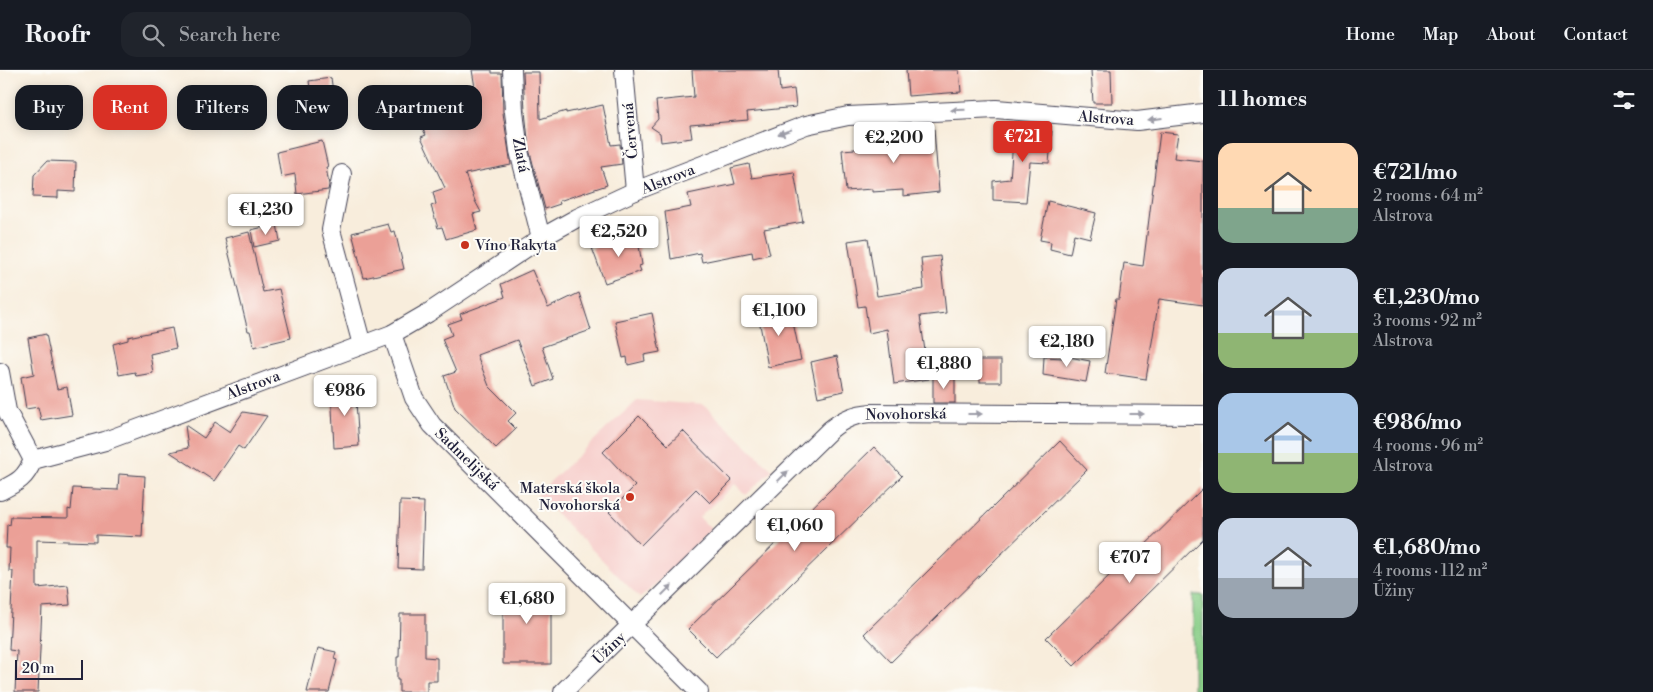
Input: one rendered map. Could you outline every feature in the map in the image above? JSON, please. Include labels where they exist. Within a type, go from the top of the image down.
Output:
[{"type":"street","name":"Zlatá","points":[[512,70],[514,112],[519,151],[541,238]]},
{"type":"street","name":"Červená","points":[[624,70],[636,191]]},
{"type":"street","name":"Alstrova","points":[[34,460],[105,441],[392,334],[428,313],[541,238],[577,218],[636,191],[768,138],[806,125],[848,116],[996,109],[1137,121],[1203,113]]},
{"type":"street","points":[[342,174],[331,230],[362,345]]},
{"type":"street","name":"Sadmelijská","points":[[392,334],[414,398],[432,425],[699,692]]},
{"type":"street","points":[[0,372],[7,411],[34,460],[28,473],[16,483],[0,491]]},
{"type":"street","name":"Novohorská","points":[[633,624],[830,430],[849,417],[872,413],[1203,415]]},
{"type":"street","name":"Úžiny","points":[[563,692],[633,624]]},
{"type":"shaded area","name":"Materská škola Novohorská","points":[[637,400],[704,405],[772,470],[746,495],[735,484],[699,517],[711,529],[640,598],[537,494]]},
{"type":"green space","points":[[1193,595],[1203,595],[1203,690],[1193,690]]},
{"type":"building","points":[[472,70],[492,70],[492,73],[502,73],[503,113],[511,165],[465,174],[481,212],[473,214],[477,230],[446,239],[442,227],[438,228],[431,206],[436,204],[433,192],[445,188],[421,137],[426,135],[423,130],[482,130],[482,85],[475,85]]},
{"type":"building","points":[[692,70],[778,70],[780,91],[794,89],[796,107],[747,112],[748,120],[690,125],[692,138],[661,142],[660,133],[651,127],[658,119],[656,101],[694,97]]},
{"type":"building","points":[[906,70],[959,70],[961,92],[908,96]]},
{"type":"building","points":[[1091,70],[1111,70],[1112,103],[1093,103]]},
{"type":"building","points":[[523,72],[539,72],[540,119],[566,111],[566,113],[603,105],[611,145],[620,144],[622,164],[601,167],[607,185],[559,201],[560,204],[545,209],[529,149]]},
{"type":"building","points":[[331,78],[332,85],[310,85],[309,81]]},
{"type":"building","points":[[1014,128],[1052,131],[1049,163],[1030,162],[1026,202],[993,200],[993,181],[1010,179]]},
{"type":"building","points":[[934,129],[939,192],[903,196],[903,190],[872,192],[872,189],[846,191],[842,150],[868,148],[867,135]]},
{"type":"building","points":[[1160,132],[1178,134],[1174,158],[1203,161],[1203,305],[1159,299],[1146,379],[1105,373],[1116,299],[1119,299],[1124,263],[1143,266]]},
{"type":"building","points":[[322,141],[328,167],[326,167],[328,190],[297,194],[295,174],[281,177],[277,152]]},
{"type":"building","points":[[47,161],[76,162],[75,192],[58,191],[58,198],[33,197],[34,175]]},
{"type":"building","points":[[749,164],[752,178],[794,172],[803,222],[764,229],[770,254],[753,258],[752,252],[702,262],[700,253],[671,259],[665,212],[691,207],[688,194],[735,184],[731,168]]},
{"type":"building","points":[[1048,201],[1096,213],[1090,238],[1074,234],[1070,254],[1050,249],[1051,242],[1040,240]]},
{"type":"building","points":[[277,224],[280,241],[254,247],[251,230]]},
{"type":"building","points":[[388,224],[391,232],[395,231],[404,269],[364,278],[352,233]]},
{"type":"building","points":[[249,232],[263,292],[279,289],[291,338],[254,347],[250,331],[248,331],[225,238]]},
{"type":"building","points":[[637,233],[642,265],[639,266],[641,271],[605,283],[592,248]]},
{"type":"building","points":[[868,238],[877,296],[924,289],[921,258],[940,256],[946,313],[920,316],[929,379],[894,384],[887,329],[869,333],[865,306],[858,307],[848,241]]},
{"type":"building","points":[[532,270],[548,308],[579,293],[591,330],[542,347],[553,379],[535,386],[517,340],[477,355],[489,386],[516,413],[508,421],[516,429],[496,448],[455,408],[444,376],[456,372],[442,339],[452,335],[448,324],[462,319],[460,314],[505,297],[501,284]]},
{"type":"building","points":[[790,308],[801,360],[768,367],[758,314]]},
{"type":"building","points":[[652,313],[660,352],[644,355],[645,361],[628,365],[627,357],[623,358],[615,321]]},
{"type":"building","points":[[172,328],[176,348],[150,354],[153,373],[136,376],[135,372],[119,375],[113,344],[128,340],[128,337]]},
{"type":"building","points":[[46,334],[57,389],[67,387],[72,415],[41,420],[38,407],[26,409],[21,377],[34,374],[28,338]]},
{"type":"building","points":[[837,356],[844,391],[818,397],[811,362]]},
{"type":"building","points":[[1064,356],[1090,361],[1086,382],[1043,375],[1044,357],[1064,358]]},
{"type":"building","points":[[980,360],[1001,360],[1001,382],[980,382]]},
{"type":"building","points":[[933,377],[955,377],[955,403],[933,403]]},
{"type":"building","points":[[355,387],[359,446],[334,448],[331,388]]},
{"type":"building","points":[[243,412],[267,416],[244,450],[238,446],[214,481],[170,452],[188,448],[185,425],[204,438],[215,422],[230,432]]},
{"type":"building","points":[[639,416],[668,445],[683,431],[732,481],[710,503],[696,489],[641,545],[609,512],[635,486],[603,452]]},
{"type":"building","points":[[1060,441],[1087,470],[891,662],[864,634]]},
{"type":"building","points":[[874,447],[902,476],[716,657],[688,629]]},
{"type":"building","points":[[119,474],[145,476],[142,537],[96,535],[96,542],[37,540],[37,588],[68,585],[70,605],[42,607],[38,692],[15,692],[17,651],[9,650],[13,571],[9,571],[10,548],[6,548],[7,524],[10,525],[11,517],[68,518],[68,509],[71,510],[73,488],[118,490]]},
{"type":"building","points":[[1203,488],[1203,539],[1074,666],[1046,638],[1121,564],[1124,566]]},
{"type":"building","points":[[400,501],[424,502],[422,569],[398,568]]},
{"type":"building","points":[[551,586],[551,664],[503,664],[503,587]]},
{"type":"building","points":[[400,614],[425,614],[425,657],[437,658],[437,681],[427,681],[427,692],[399,692],[397,657],[399,657]]},
{"type":"building","points":[[318,648],[336,652],[334,659],[337,660],[329,692],[307,692]]},
{"type":"place","name":"Víno Rakyta","points":[[465,245]]},
{"type":"place","name":"Materská škola Novohorská","points":[[630,497]]}]
